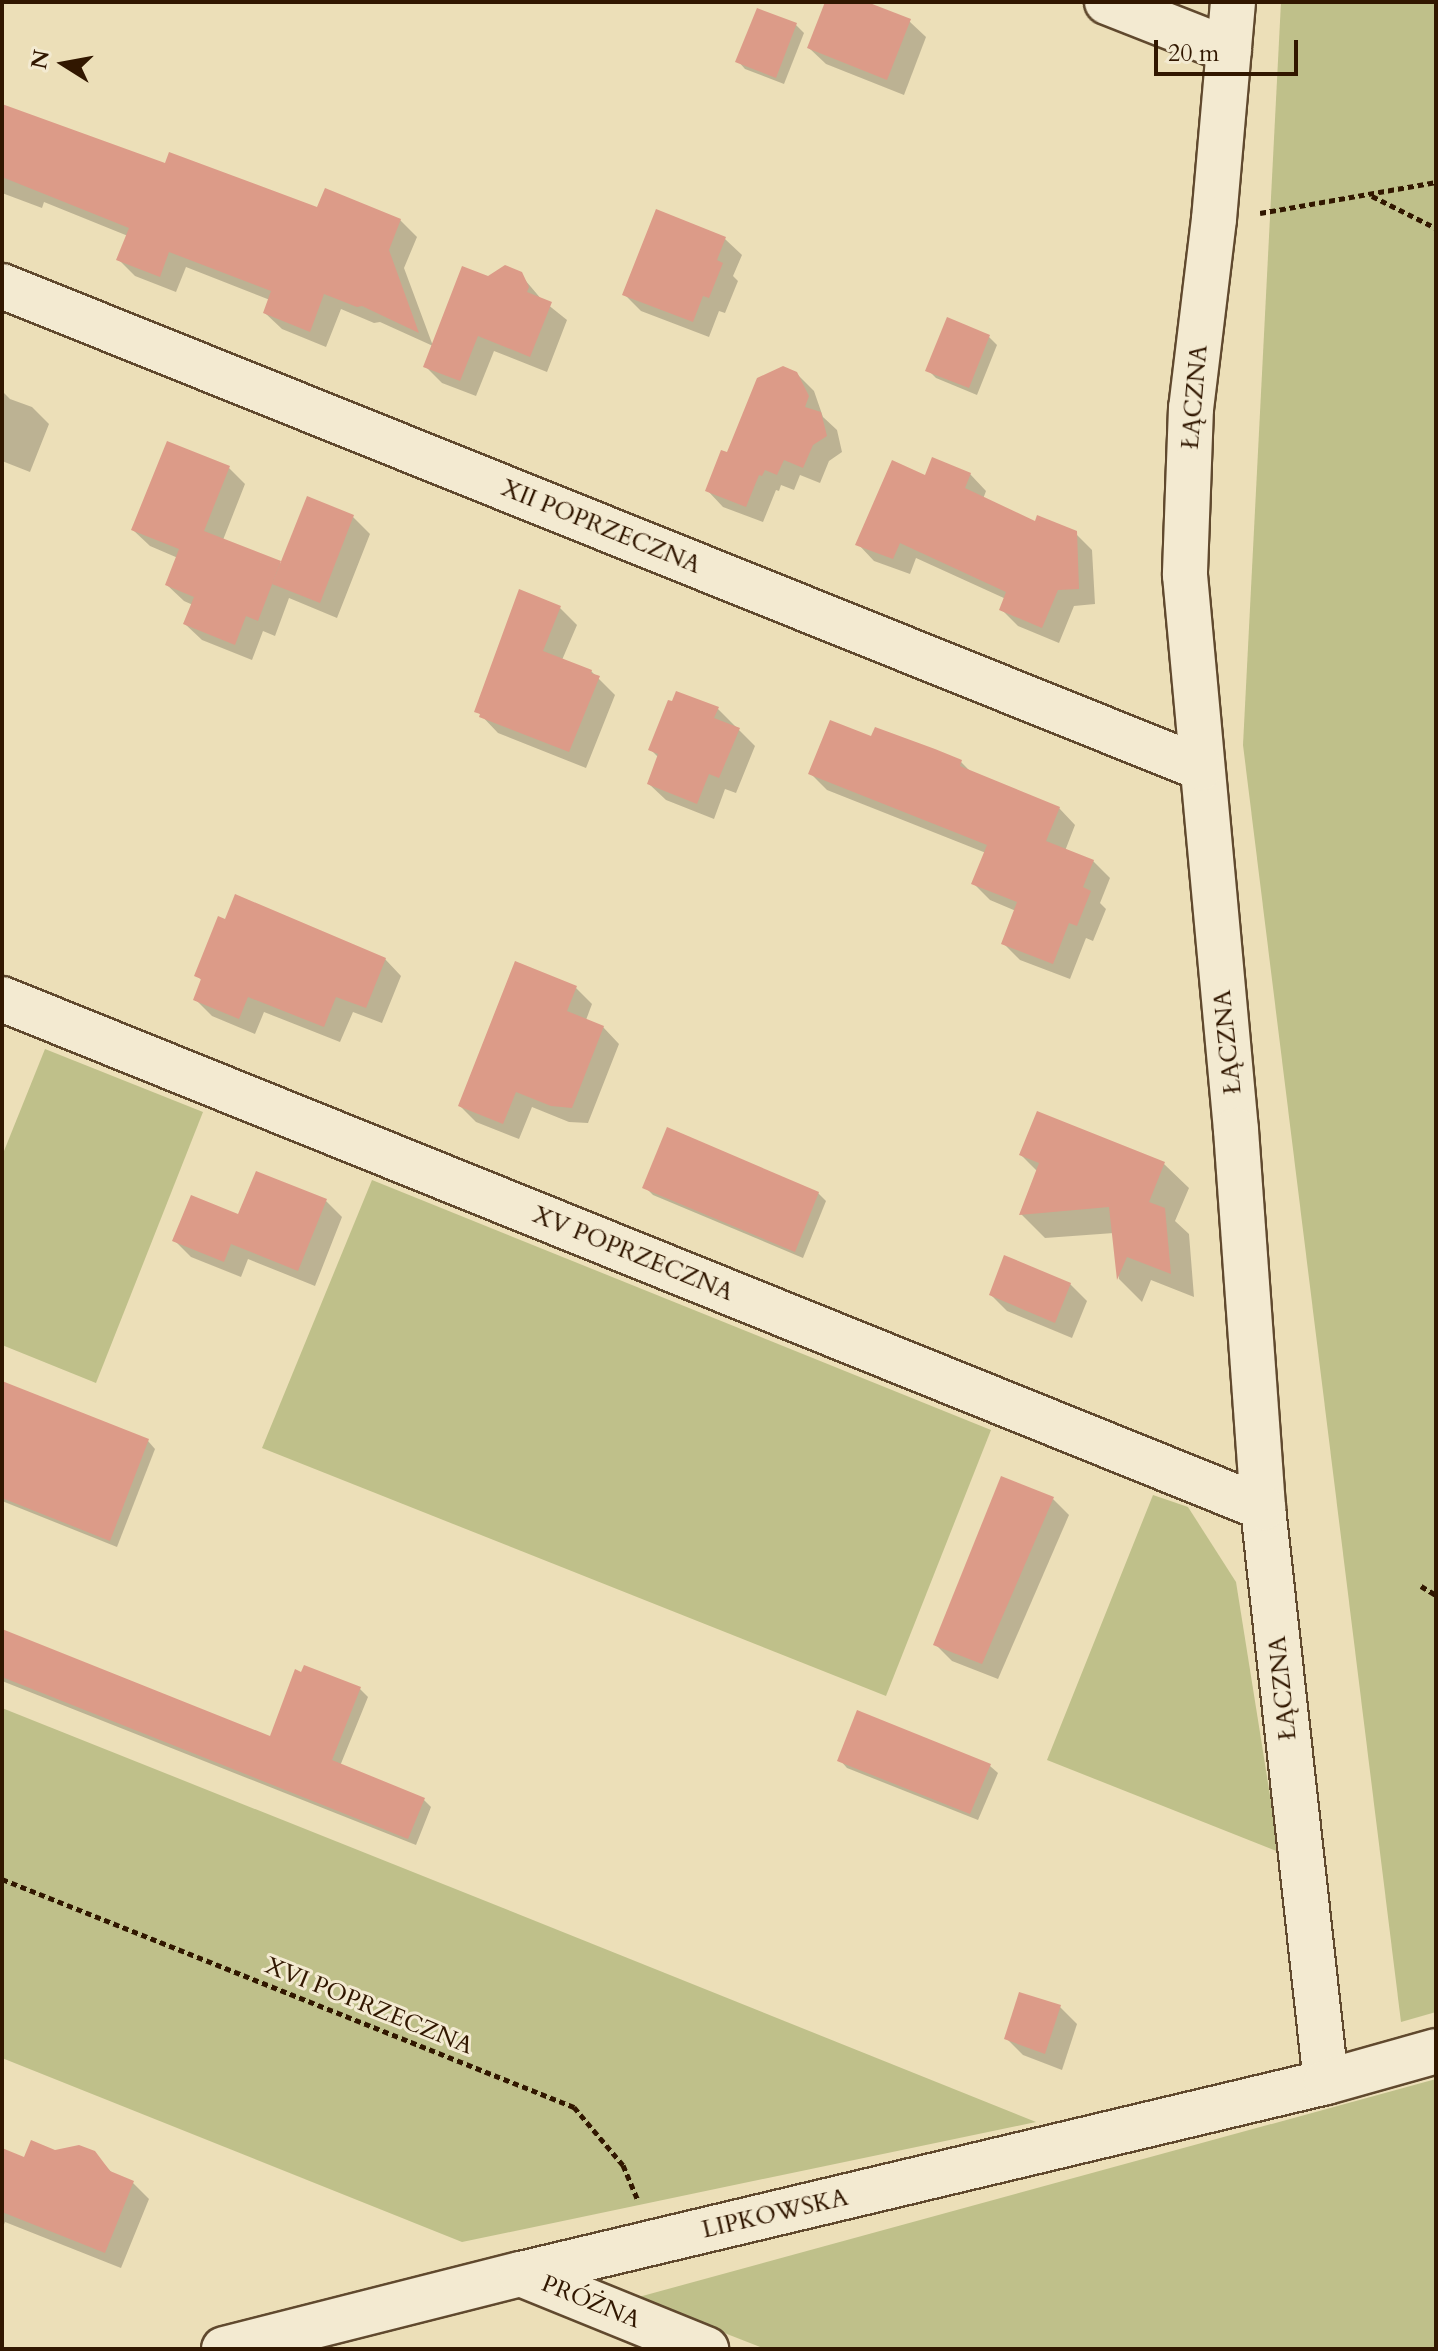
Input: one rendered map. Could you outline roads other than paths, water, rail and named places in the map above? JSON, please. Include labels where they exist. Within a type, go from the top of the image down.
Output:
[{"type":"street","points":[[1107,2],[1229,50]]},
{"type":"street","name":"ŁĄCZNA","points":[[1233,2],[1214,219],[1191,408],[1185,575],[1236,1130],[1263,1508],[1326,2082]]},
{"type":"street","name":"XII POPRZECZNA","points":[[2,286],[1201,768]]},
{"type":"street","name":"XV POPRZECZNA","points":[[2,999],[1263,1508]]},
{"type":"street","name":"LIPKOWSKA","points":[[224,2349],[521,2274],[1326,2082],[1436,2051]]},
{"type":"street","name":"PRÓŻNA","points":[[521,2274],[706,2349]]}]
